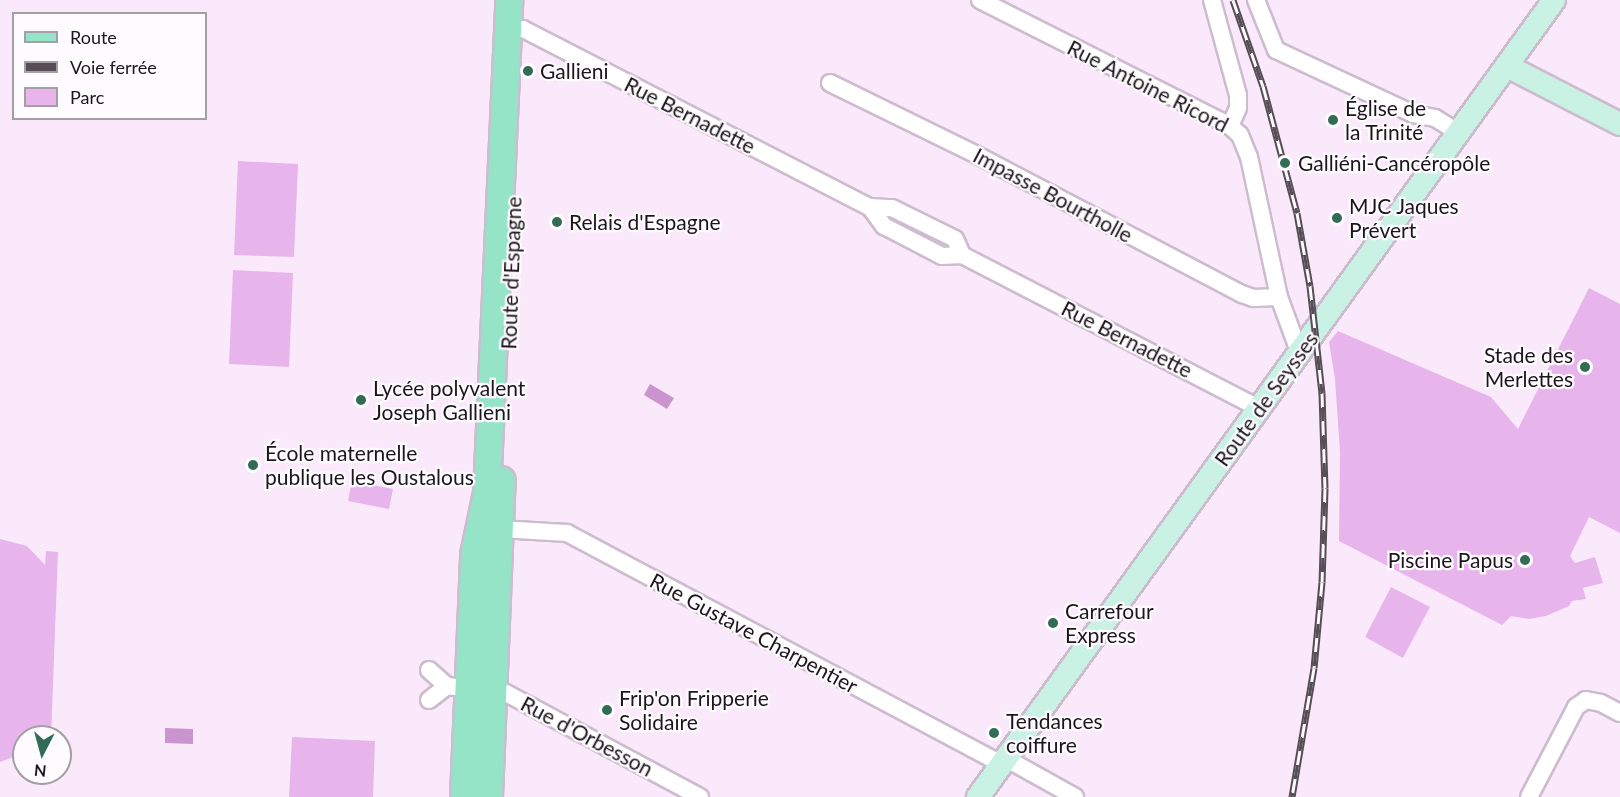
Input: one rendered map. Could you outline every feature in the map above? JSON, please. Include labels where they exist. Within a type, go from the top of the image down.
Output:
[{"type":"main road","name":"Route d'Espagne","points":[[489,797],[469,687],[500,530],[515,28],[509,0]]},
{"type":"main road","name":"Route d'Espagne","points":[[464,797],[474,555],[487,494],[515,28],[524,0]]},
{"type":"main road","name":"Route de Seysses","points":[[978,797],[1554,0]]},
{"type":"main road","points":[[1507,66],[1620,124]]},
{"type":"street","name":"Rue Antoine Ricord","points":[[980,0],[1230,126],[1240,135],[1249,157],[1279,297],[1300,354]]},
{"type":"street","points":[[1212,0],[1238,95],[1238,108],[1230,126]]},
{"type":"street","points":[[1256,0],[1276,50],[1413,114],[1435,118],[1459,133]]},
{"type":"street","name":"Rue Bernadette","points":[[515,28],[870,207],[884,226],[942,256],[962,255],[1260,409]]},
{"type":"street","name":"Impasse Bourtholle","points":[[830,83],[977,155],[1242,294],[1253,298],[1279,297]]},
{"type":"street","name":"Rue Gustave Charpentier","points":[[500,530],[567,533],[1076,797]]},
{"type":"street","points":[[429,670],[469,687]]},
{"type":"street","points":[[429,700],[469,687]]},
{"type":"street","name":"Rue d'Orbesson","points":[[469,687],[506,693],[700,797]]},
{"type":"street","points":[[1529,797],[1576,707],[1586,700],[1601,703],[1620,713]]},
{"type":"green space","points":[[238,161],[298,164],[294,257],[234,255]]},
{"type":"green space","points":[[233,270],[293,273],[289,367],[229,364]]},
{"type":"green space","points":[[1589,288],[1620,304],[1620,533],[1589,517],[1570,556],[1575,563],[1595,557],[1603,583],[1583,588],[1586,599],[1572,601],[1569,606],[1546,616],[1529,619],[1511,616],[1502,625],[1339,541],[1340,452],[1335,379],[1329,342],[1338,331],[1491,397],[1518,429]]},
{"type":"green space","points":[[352,481],[393,489],[389,509],[348,501]]},
{"type":"green space","points":[[0,539],[27,546],[45,565],[46,551],[58,552],[51,725],[12,725],[12,758],[0,762]]},
{"type":"green space","points":[[1391,587],[1430,607],[1403,658],[1365,637]]},
{"type":"green space","points":[[292,737],[375,741],[373,797],[289,797]]},
{"type":"shaded area","points":[[650,384],[674,398],[667,409],[644,395]]},
{"type":"shaded area","points":[[165,728],[193,729],[193,744],[165,743]]},
{"type":"railway","points":[[1233,0],[1263,86],[1297,213],[1310,286],[1322,393],[1325,488],[1322,582],[1314,668],[1292,797]]},
{"type":"place","name":"Gallieni","points":[[528,71]]},
{"type":"place","name":"Église de la Trinité","points":[[1333,120]]},
{"type":"place","name":"Galliéni-Cancéropôle","points":[[1285,163]]},
{"type":"place","name":"MJC Jaques Prévert","points":[[1337,218]]},
{"type":"place","name":"Relais d'Espagne","points":[[557,222]]},
{"type":"place","name":"Stade des Merlettes","points":[[1585,367]]},
{"type":"place","name":"Lycée polyvalent Joseph Gallieni","points":[[361,400]]},
{"type":"place","name":"École maternelle publique les Oustalous","points":[[253,465]]},
{"type":"place","name":"Piscine Papus","points":[[1525,560]]},
{"type":"place","name":"Carrefour Express","points":[[1053,623]]},
{"type":"place","name":"Frip'on Fripperie Solidaire","points":[[607,710]]},
{"type":"place","name":"Tendances coiffure","points":[[994,733]]}]
